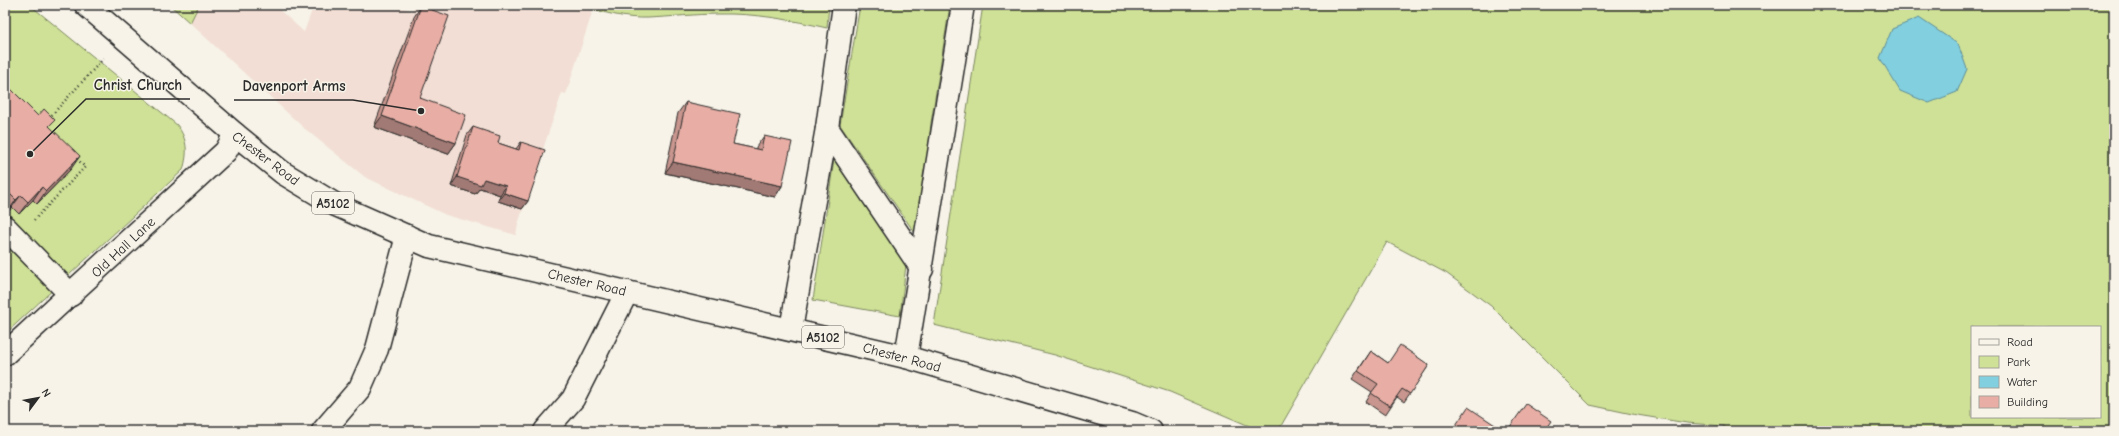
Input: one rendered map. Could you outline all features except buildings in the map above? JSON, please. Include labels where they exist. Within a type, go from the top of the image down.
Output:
[{"type":"main road","name":"Chester Road","points":[[86,5],[234,134],[283,173],[336,205],[428,246],[791,329],[906,357],[1132,423],[1151,431]]},
{"type":"main road","points":[[791,329],[827,128],[844,5]]},
{"type":"main road","points":[[906,357],[922,269],[963,5]]},
{"type":"main road","points":[[827,128],[922,269]]},
{"type":"main road","name":"Old Hall Lane","points":[[5,354],[226,151],[234,134]]},
{"type":"main road","points":[[11,233],[71,295]]},
{"type":"main road","points":[[323,431],[360,388],[377,349],[407,236]]},
{"type":"main road","points":[[545,431],[573,399],[627,292]]},
{"type":"path","points":[[49,119],[123,37]]},
{"type":"path","points":[[11,233],[85,167],[75,157]]},
{"type":"shaded area","points":[[199,5],[274,5],[304,32],[314,5],[397,5],[412,11],[415,5],[579,5],[593,10],[566,94],[562,93],[518,224],[516,235],[446,215],[365,177],[305,129],[190,23]]},
{"type":"green space","points":[[5,5],[30,5],[177,125],[185,141],[186,158],[183,170],[5,334],[5,210],[8,212],[12,207],[20,214],[5,104]]},
{"type":"green space","points":[[170,5],[199,5],[190,23]]},
{"type":"green space","points":[[579,5],[829,5],[827,28],[760,16],[732,14],[640,18],[622,16]]},
{"type":"green space","points":[[860,5],[950,5],[931,123],[923,202],[917,236],[840,125]]},
{"type":"green space","points":[[983,5],[2114,5],[2114,431],[1723,431],[1724,426],[1687,423],[1637,415],[1590,405],[1491,306],[1446,273],[1387,242],[1278,431],[1261,431],[1170,392],[1055,355],[934,325]]},
{"type":"green space","points":[[834,160],[906,265],[900,316],[813,300]]},
{"type":"water","points":[[1919,18],[1958,44],[1967,69],[1957,92],[1929,103],[1900,91],[1880,58],[1892,29]]},
{"type":"place","name":"Davenport Arms","points":[[421,111]]},
{"type":"place","name":"Christ Church","points":[[30,154]]}]
